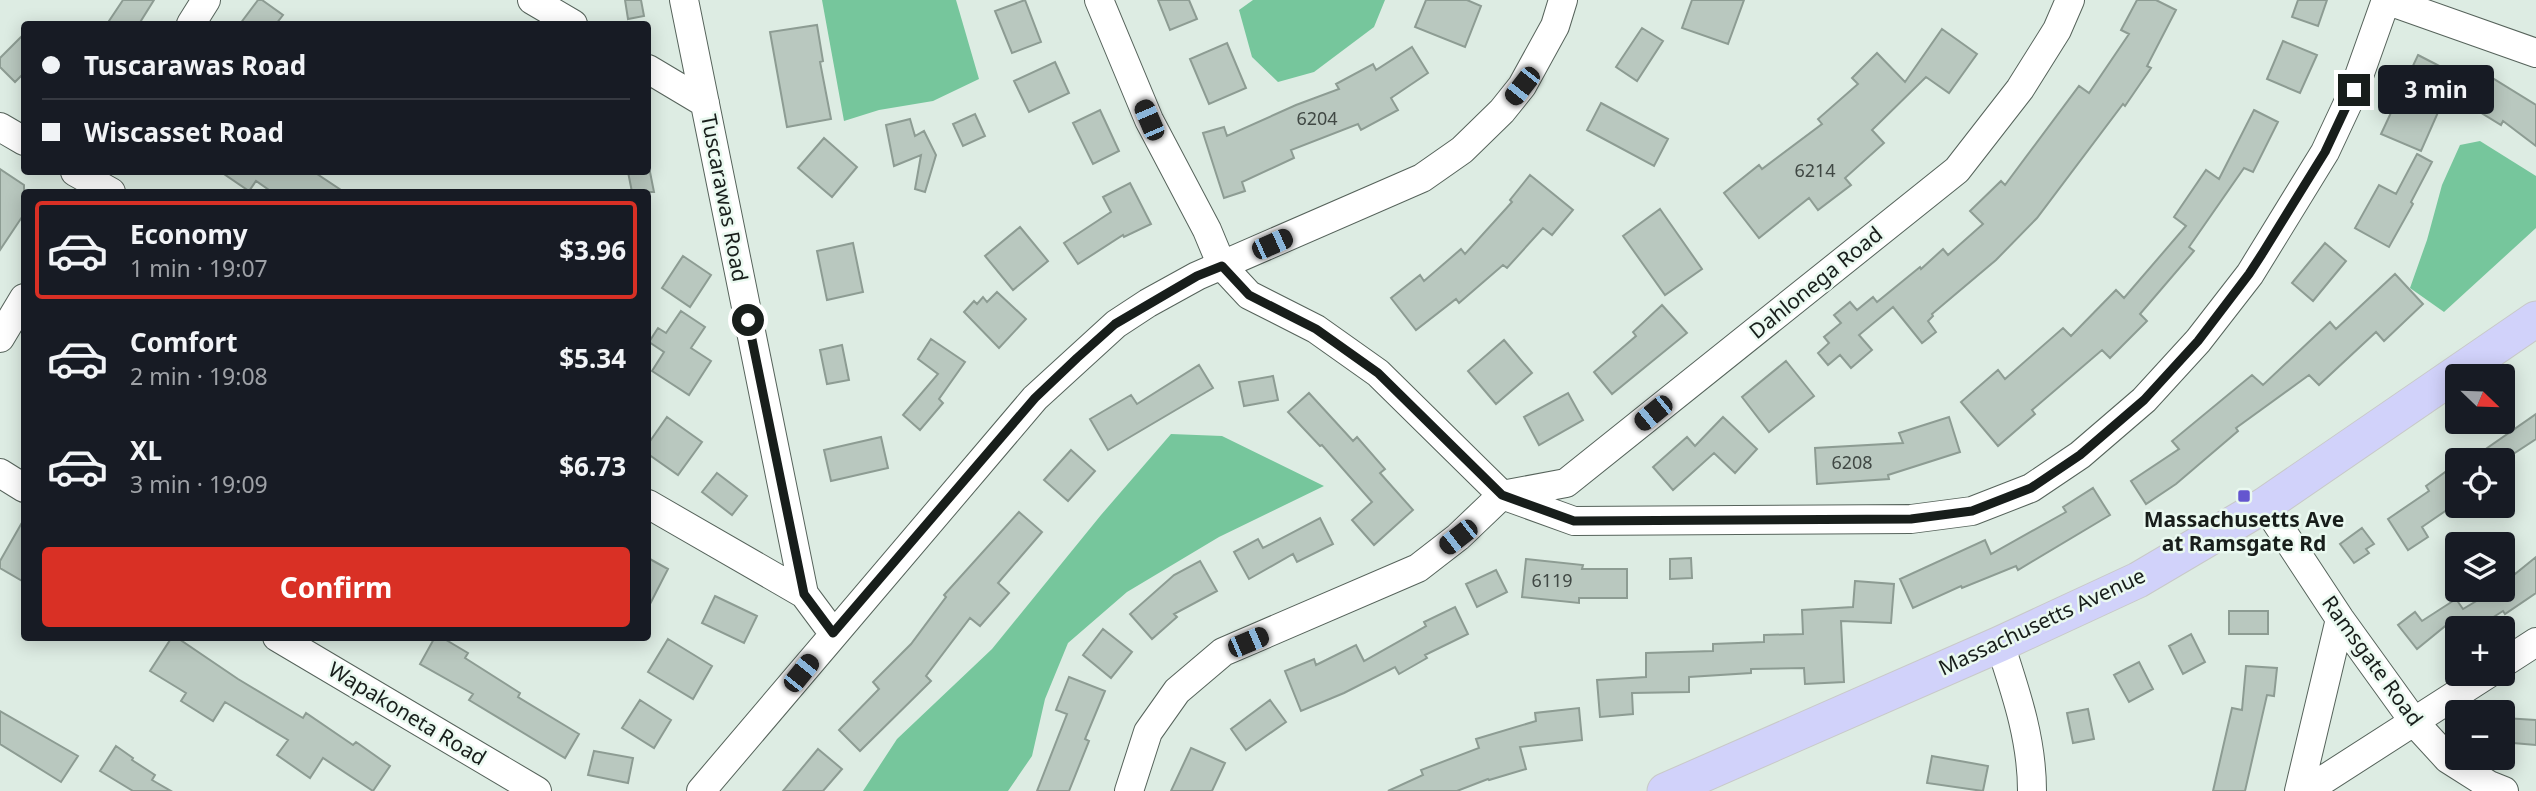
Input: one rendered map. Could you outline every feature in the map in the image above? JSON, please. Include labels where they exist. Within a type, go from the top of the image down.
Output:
[{"type":"main road","name":"Massachusetts Avenue","points":[[1665,791],[2000,644],[2138,580],[2264,505],[2536,319]]},
{"type":"street","points":[[193,21],[206,0]]},
{"type":"street","points":[[532,0],[568,21]]},
{"type":"street","name":"Tuscarawas Road","points":[[684,0],[804,594],[833,633]]},
{"type":"street","points":[[1099,0],[1149,120],[1207,230],[1222,266],[1249,295],[1316,329],[1378,373],[1502,495],[1574,521],[1911,519],[1972,511],[2031,488],[2080,455],[2144,400],[2198,341],[2249,274],[2325,152],[2354,90],[2386,0],[2536,53]]},
{"type":"street","points":[[701,791],[1035,398],[1077,358],[1115,324],[1197,276],[1422,177],[1462,150],[1502,111],[1522,86],[1555,26],[1563,0]]},
{"type":"street","name":"Dahlonega Road","points":[[1502,495],[1566,483],[1956,170],[2020,89],[2057,30],[2070,0]]},
{"type":"street","points":[[651,71],[705,103]]},
{"type":"street","points":[[0,127],[21,139]]},
{"type":"street","points":[[0,338],[21,303]]},
{"type":"street","points":[[0,474],[21,486]]},
{"type":"street","points":[[1129,791],[1148,732],[1177,691],[1223,652],[1418,568],[1458,537],[1502,495]]},
{"type":"street","name":"Ramsgate Road","points":[[2264,505],[2414,723],[2448,759],[2489,785],[2504,791]]},
{"type":"street","points":[[651,506],[804,594]]},
{"type":"street","points":[[2299,791],[2340,619]]},
{"type":"street","name":"Wapakoneta Road","points":[[284,641],[537,791]]},
{"type":"street","points":[[2515,656],[2536,642]]},
{"type":"street","points":[[2000,644],[2026,725],[2032,758],[2032,791]]},
{"type":"street","points":[[2306,791],[2470,686]]},
{"type":"green space","points":[[822,0],[956,0],[979,79],[933,101],[879,110],[844,121]]},
{"type":"green space","points":[[1253,0],[1385,0],[1374,27],[1314,72],[1278,82],[1252,57],[1239,10]]},
{"type":"green space","points":[[2480,141],[2536,176],[2536,228],[2444,312],[2410,288],[2442,185],[2460,145]]},
{"type":"green space","points":[[1171,434],[1222,436],[1324,486],[1219,537],[1127,592],[1068,643],[1045,699],[1032,756],[1008,791],[863,791],[897,739],[992,649]]},
{"type":"building","points":[[123,0],[154,0],[141,21],[109,21]]},
{"type":"building","points":[[258,0],[283,15],[278,21],[242,21]]},
{"type":"building","points":[[625,0],[641,0],[644,16],[628,19]]},
{"type":"building","points":[[1025,0],[1041,42],[1012,53],[995,11]]},
{"type":"building","points":[[1158,0],[1189,0],[1197,19],[1170,30]]},
{"type":"building","points":[[1426,0],[1467,0],[1481,6],[1465,47],[1415,27]]},
{"type":"building","points":[[1692,0],[1744,0],[1728,44],[1682,28]]},
{"type":"building","points":[[2137,0],[2156,0],[2176,10],[2147,66],[2151,68],[2125,106],[2123,104],[2037,218],[1996,260],[1932,314],[1928,321],[1936,332],[1922,343],[1893,307],[1859,335],[1872,350],[1851,368],[1840,355],[1828,365],[1818,353],[1829,343],[1824,337],[1841,323],[1834,315],[1850,302],[1857,310],[1873,297],[1877,302],[1943,249],[1948,255],[1983,224],[1970,211],[2001,181],[2005,185],[2079,86],[2089,93],[2129,34],[2121,30]]},
{"type":"building","points":[[2298,0],[2327,0],[2318,26],[2292,17]]},
{"type":"building","points":[[817,25],[823,61],[820,62],[831,119],[787,127],[770,32]]},
{"type":"building","points":[[1642,28],[1663,41],[1637,81],[1616,67]]},
{"type":"building","points":[[1942,29],[1977,54],[1949,93],[1926,77],[1872,130],[1884,143],[1845,178],[1851,185],[1818,210],[1809,198],[1759,238],[1724,193],[1759,165],[1762,169],[1822,124],[1818,119],[1858,84],[1852,78],[1877,53],[1905,82]]},
{"type":"building","points":[[21,37],[21,76],[15,82],[0,67],[0,58]]},
{"type":"building","points":[[2283,41],[2317,55],[2300,93],[2267,79]]},
{"type":"building","points":[[1227,43],[1246,88],[1209,104],[1190,59]]},
{"type":"building","points":[[1412,47],[1428,73],[1391,98],[1398,110],[1361,130],[1358,124],[1291,150],[1294,158],[1242,182],[1245,191],[1224,198],[1203,133],[1224,127],[1227,136],[1339,89],[1336,84],[1373,64],[1376,70]]},
{"type":"building","points":[[2418,55],[2482,88],[2489,76],[2536,105],[2536,146],[2503,121],[2501,125],[2452,95],[2444,112],[2439,110],[2421,151],[2381,134]]},
{"type":"building","points":[[1055,62],[1069,93],[1029,112],[1014,81]]},
{"type":"building","points":[[1601,103],[1668,139],[1654,166],[1587,130]]},
{"type":"building","points":[[1100,110],[1119,151],[1093,164],[1073,123]]},
{"type":"building","points":[[2254,110],[2278,122],[2253,172],[2244,168],[2189,247],[2194,251],[2140,314],[2147,321],[2110,358],[2102,350],[2032,410],[2035,414],[1998,446],[1961,402],[1998,370],[2005,379],[2063,328],[2071,336],[2116,290],[2124,298],[2186,226],[2174,217],[2206,170],[2219,179]]},
{"type":"building","points":[[975,114],[985,136],[963,146],[953,124]]},
{"type":"building","points":[[910,119],[915,136],[924,131],[936,155],[925,192],[915,189],[921,155],[894,166],[886,125]]},
{"type":"building","points":[[824,138],[857,167],[832,197],[798,168]]},
{"type":"building","points":[[2417,154],[2432,162],[2389,247],[2355,228],[2379,185],[2396,194]]},
{"type":"building","points":[[0,169],[24,185],[24,189],[21,189],[21,218],[0,250]]},
{"type":"building","points":[[225,175],[318,175],[340,189],[268,189],[256,181],[250,189],[246,189]]},
{"type":"building","points":[[629,175],[651,175],[654,192],[651,192],[651,189],[631,189]]},
{"type":"building","points":[[1530,175],[1573,210],[1552,235],[1543,228],[1507,268],[1503,265],[1459,303],[1456,299],[1416,330],[1391,298],[1420,275],[1424,281],[1461,249],[1465,254],[1512,202],[1510,200]]},
{"type":"building","points":[[1130,183],[1151,224],[1124,237],[1123,235],[1078,264],[1064,243],[1111,212],[1103,197]]},
{"type":"building","points":[[1660,209],[1702,269],[1665,295],[1623,236]]},
{"type":"building","points":[[1020,227],[1048,261],[1013,290],[985,256]]},
{"type":"building","points":[[853,243],[863,292],[827,300],[817,251]]},
{"type":"building","points":[[2325,243],[2346,261],[2313,301],[2292,283]]},
{"type":"building","points":[[683,256],[711,275],[690,307],[662,288]]},
{"type":"building","points":[[2395,274],[2423,304],[2384,341],[2376,332],[2319,385],[2309,375],[2236,428],[2238,431],[2176,484],[2146,504],[2131,481],[2179,449],[2172,441],[2252,375],[2263,385],[2330,322],[2336,329]]},
{"type":"building","points":[[997,292],[1026,319],[999,348],[964,312],[974,301],[977,304],[983,297],[987,302]]},
{"type":"building","points":[[1662,305],[1687,333],[1612,394],[1594,372],[1636,336],[1633,332]]},
{"type":"building","points":[[681,311],[705,327],[691,348],[711,361],[689,395],[652,371],[664,352],[651,343],[651,339],[658,328],[666,333]]},
{"type":"building","points":[[931,339],[965,362],[939,399],[943,403],[920,430],[903,415],[938,374],[918,359]]},
{"type":"building","points":[[1504,340],[1532,373],[1496,404],[1468,371]]},
{"type":"building","points":[[842,345],[849,380],[827,384],[820,350]]},
{"type":"building","points":[[1786,361],[1814,396],[1769,432],[1742,397]]},
{"type":"building","points":[[1199,365],[1213,388],[1108,450],[1090,419],[1131,395],[1137,404]]},
{"type":"building","points":[[1273,376],[1278,400],[1244,406],[1239,382]]},
{"type":"building","points":[[1309,393],[1353,441],[1357,437],[1385,469],[1380,473],[1413,510],[1374,545],[1352,520],[1372,502],[1322,445],[1320,446],[1288,412]]},
{"type":"building","points":[[1568,393],[1583,420],[1539,445],[1524,417]]},
{"type":"building","points":[[2536,414],[2536,439],[2515,453],[2515,448],[2487,448],[2507,434],[2515,434],[2515,429]]},
{"type":"building","points":[[667,417],[702,442],[678,475],[651,456],[651,440]]},
{"type":"building","points":[[1723,417],[1757,449],[1735,473],[1714,453],[1673,490],[1653,467],[1687,437],[1695,446]]},
{"type":"building","points":[[1949,417],[1960,452],[1888,475],[1889,479],[1817,484],[1815,448],[1903,443],[1899,433]]},
{"type":"building","points":[[881,437],[888,468],[831,481],[824,450]]},
{"type":"building","points":[[1071,450],[1095,471],[1068,501],[1044,480]]},
{"type":"building","points":[[2445,472],[2445,511],[2422,527],[2428,537],[2408,550],[2388,519],[2429,491],[2426,486]]},
{"type":"building","points":[[717,473],[747,496],[732,515],[702,492]]},
{"type":"building","points":[[2093,488],[2110,515],[2018,570],[2016,566],[1962,588],[1961,586],[1913,608],[1900,579],[1985,540],[1991,554],[2066,512],[2063,507]]},
{"type":"building","points":[[1019,512],[1042,532],[998,583],[1009,593],[980,626],[970,618],[926,676],[931,681],[860,751],[839,730],[879,689],[873,682],[911,644],[946,597],[944,595]]},
{"type":"building","points":[[1320,518],[1333,544],[1297,562],[1293,554],[1249,579],[1234,552],[1258,539],[1263,548]]},
{"type":"building","points":[[21,524],[21,580],[0,568],[0,561]]},
{"type":"building","points":[[2362,528],[2374,544],[2366,549],[2369,553],[2354,563],[2340,544]]},
{"type":"building","points":[[2536,557],[2536,593],[2505,614],[2503,611],[2495,616],[2445,616],[2445,626],[2417,649],[2398,625],[2415,612],[2422,621],[2451,602],[2458,602],[2463,609],[2475,602],[2515,602],[2515,574]]},
{"type":"building","points":[[1691,558],[1692,578],[1670,579],[1670,559]]},
{"type":"building","points":[[1526,559],[1583,565],[1582,569],[1627,569],[1627,598],[1579,598],[1579,603],[1522,597]]},
{"type":"building","points":[[651,560],[668,569],[651,602]]},
{"type":"building","points":[[1200,561],[1217,591],[1174,614],[1177,617],[1152,639],[1130,614],[1174,575]]},
{"type":"building","points":[[1496,570],[1507,592],[1477,607],[1466,584]]},
{"type":"building","points":[[1855,581],[1894,584],[1891,623],[1841,621],[1844,682],[1805,684],[1804,668],[1751,669],[1751,673],[1689,677],[1689,692],[1632,693],[1633,714],[1600,717],[1597,680],[1646,677],[1646,653],[1713,651],[1713,644],[1764,642],[1764,635],[1803,634],[1802,610],[1853,607]]},
{"type":"building","points":[[715,596],[757,616],[744,643],[702,623]]},
{"type":"building","points":[[1455,607],[1468,634],[1425,655],[1427,658],[1399,674],[1395,667],[1301,711],[1285,671],[1314,659],[1316,665],[1356,645],[1364,661],[1426,626],[1424,622]]},
{"type":"building","points":[[2229,611],[2268,611],[2268,634],[2229,634]]},
{"type":"building","points":[[1103,629],[1132,652],[1111,678],[1083,655]]},
{"type":"building","points":[[2191,634],[2205,662],[2183,674],[2169,646]]},
{"type":"building","points":[[668,639],[712,666],[693,699],[648,672]]},
{"type":"building","points":[[169,641],[182,641],[238,679],[303,718],[306,713],[353,745],[356,742],[390,766],[373,791],[323,758],[310,778],[277,755],[288,740],[225,702],[213,721],[181,701],[186,693],[150,671]]},
{"type":"building","points":[[433,641],[448,641],[468,653],[465,658],[520,693],[518,697],[579,734],[565,758],[469,700],[473,694],[420,664]]},
{"type":"building","points":[[2139,662],[2153,689],[2129,702],[2114,675]]},
{"type":"building","points":[[2246,666],[2277,668],[2274,696],[2267,695],[2245,791],[2213,791],[2232,708],[2242,710]]},
{"type":"building","points":[[1069,677],[1105,691],[1085,739],[1089,741],[1069,791],[1037,791],[1067,714],[1056,710]]},
{"type":"building","points":[[640,700],[671,720],[654,748],[622,728]]},
{"type":"building","points":[[1270,700],[1286,722],[1246,750],[1231,729]]},
{"type":"building","points":[[1579,708],[1582,740],[1520,747],[1526,769],[1457,791],[1388,791],[1423,775],[1421,770],[1479,748],[1476,739],[1536,721],[1535,713]]},
{"type":"building","points":[[2088,709],[2094,739],[2073,743],[2067,713]]},
{"type":"building","points":[[0,711],[78,756],[61,782],[0,744]]},
{"type":"building","points":[[2515,719],[2536,720],[2536,745],[2515,743]]},
{"type":"building","points":[[116,746],[155,775],[152,780],[171,791],[133,791],[100,771]]},
{"type":"building","points":[[1191,748],[1225,763],[1212,791],[1171,791]]},
{"type":"building","points":[[818,749],[842,769],[823,791],[783,791]]},
{"type":"building","points":[[594,751],[633,758],[628,783],[588,775]]},
{"type":"building","points":[[1932,756],[1988,766],[1983,791],[1927,783]]},
{"type":"place","name":"Massachusetts Ave at Ramsgate Rd","points":[[2244,496]]},
{"type":"route","points":[[748,320],[804,594],[833,633],[1035,398],[1077,358],[1115,324],[1148,303],[1197,276],[1222,266],[1249,295],[1316,329],[1378,373],[1502,495],[1574,521],[1911,519],[1972,511],[2031,488],[2080,455],[2144,400],[2198,341],[2262,254],[2325,152],[2354,90]]}]
